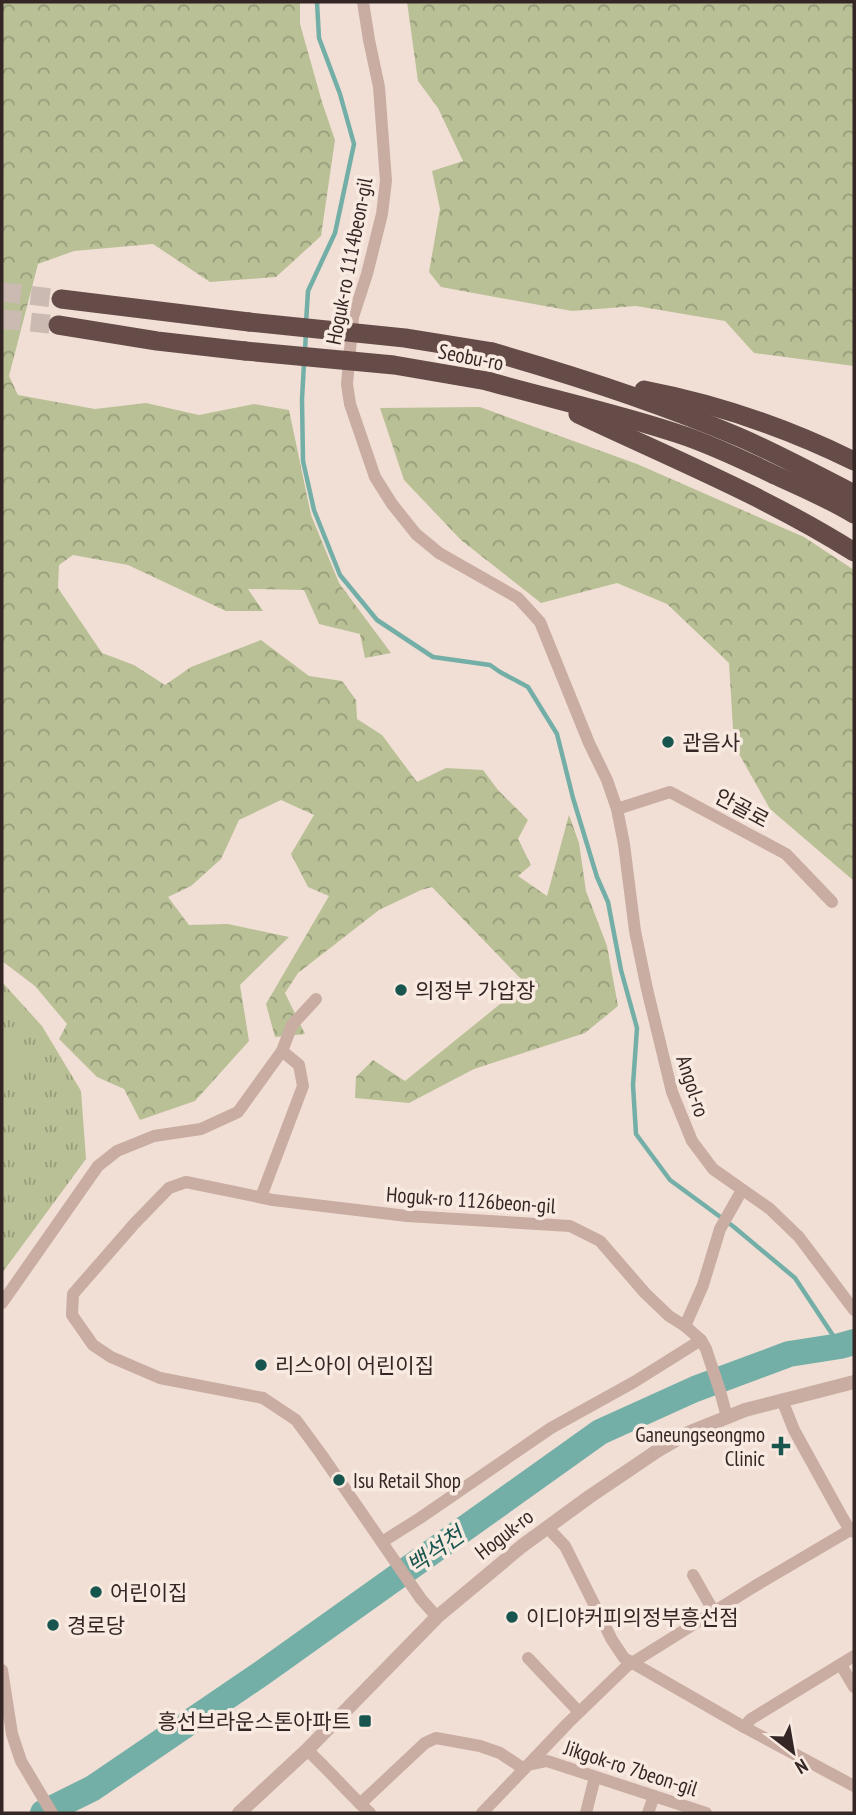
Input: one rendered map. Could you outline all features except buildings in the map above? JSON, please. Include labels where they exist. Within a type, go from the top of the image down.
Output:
[{"type":"highway","name":"Seobu-ro","points":[[61,299],[405,338],[492,352],[579,377],[665,407],[741,438],[854,494]]},
{"type":"highway","name":"Seobu-ro","points":[[58,325],[157,341],[394,365],[487,381],[619,415],[680,434],[736,456],[825,497],[854,514]]},
{"type":"highway","points":[[579,377],[674,396],[746,415],[814,441],[854,461]]},
{"type":"highway","points":[[535,395],[739,489],[819,529],[854,552]]},
{"type":"street","name":"Hoguk-ro 1114beon-gil","points":[[363,2],[379,87],[386,181],[382,214],[353,317],[347,384],[350,404],[376,477],[406,523],[439,554],[518,598],[540,622],[589,743],[607,780],[617,810]]},
{"type":"street","name":"안골로","points":[[617,810],[670,792],[786,854],[832,902]]},
{"type":"street","name":"Angol-ro","points":[[617,810],[635,931],[647,989],[672,1092],[692,1141],[713,1169],[770,1209],[799,1237],[854,1310]]},
{"type":"street","points":[[2,1303],[98,1166],[117,1151],[154,1136],[201,1129],[238,1112],[282,1051],[292,1025],[316,999]]},
{"type":"street","points":[[261,1198],[303,1086],[299,1065],[282,1051]]},
{"type":"street","name":"Hoguk-ro 1126beon-gil","points":[[382,1542],[296,1420],[263,1398],[160,1378],[111,1357],[93,1345],[72,1315],[73,1294],[169,1188],[186,1182],[261,1198],[407,1216],[570,1226],[600,1241],[669,1317],[685,1326],[704,1344]]},
{"type":"street","points":[[685,1326],[703,1285],[720,1229],[742,1190]]},
{"type":"street","points":[[437,1617],[421,1599],[382,1542],[551,1428],[704,1344],[727,1417]]},
{"type":"street","name":"Hoguk-ro","points":[[239,1813],[307,1750],[437,1617],[547,1527],[657,1451],[688,1433],[727,1417],[782,1400],[852,1387]]},
{"type":"street","points":[[482,1813],[615,1676],[633,1662],[852,1531],[794,1430],[782,1400]]},
{"type":"street","points":[[547,1527],[565,1546],[624,1658],[854,1786]]},
{"type":"street","points":[[692,1575],[714,1612]]},
{"type":"street","points":[[744,1727],[751,1719],[854,1656]]},
{"type":"street","points":[[528,1658],[579,1712]]},
{"type":"street","points":[[841,1665],[854,1687]]},
{"type":"street","points":[[2,1670],[12,1734],[21,1761],[52,1813]]},
{"type":"street","points":[[307,1750],[365,1809],[425,1743],[436,1738],[480,1746],[526,1767]]},
{"type":"street","name":"Jikgok-ro 7beon-gil","points":[[526,1767],[547,1761],[704,1813]]},
{"type":"street","points":[[586,1813],[595,1777]]},
{"type":"street","points":[[648,1813],[654,1796]]},
{"type":"green space","points":[[2,2],[300,2],[300,24],[335,140],[321,236],[276,277],[210,282],[153,244],[74,251],[38,264],[9,376],[18,395],[95,409],[146,403],[199,415],[254,404],[289,410],[311,515],[339,583],[391,653],[365,658],[360,634],[319,624],[304,590],[248,589],[263,611],[226,611],[128,565],[73,555],[59,565],[58,588],[102,653],[134,665],[165,685],[191,667],[261,640],[309,676],[342,681],[356,700],[357,719],[382,735],[417,782],[446,768],[483,770],[498,790],[528,820],[518,839],[531,865],[518,876],[547,896],[569,815],[579,843],[586,891],[607,946],[618,1006],[585,1033],[474,1069],[409,1103],[355,1098],[356,1077],[373,1060],[405,1081],[515,992],[522,980],[432,887],[379,910],[298,973],[285,993],[305,1034],[275,1037],[266,1004],[329,896],[308,887],[291,854],[314,815],[281,800],[239,820],[221,859],[191,886],[168,897],[189,925],[228,924],[289,937],[240,985],[249,1041],[195,1101],[140,1120],[124,1089],[97,1077],[59,1039],[67,1024],[35,986],[2,961]]},
{"type":"green space","points":[[407,2],[854,2],[854,366],[754,353],[725,321],[636,306],[572,311],[441,287],[429,272],[440,209],[432,171],[463,161],[438,108],[418,81]]},
{"type":"green space","points":[[480,407],[637,464],[804,537],[854,570],[854,881],[770,809],[734,745],[729,663],[667,604],[617,583],[541,603],[461,540],[404,480],[380,408]]},
{"type":"green space","points":[[2,982],[42,1026],[81,1091],[86,1159],[2,1273]]},
{"type":"green space","points":[[2,1045],[21,1052],[2,1099]]},
{"type":"waterway","points":[[306,323],[308,291],[335,233],[354,144],[340,94],[319,38],[317,2]]},
{"type":"waterway","points":[[305,351],[306,331]]},
{"type":"waterway","points":[[304,363],[303,461],[314,510],[340,575],[377,620],[433,657],[490,665],[528,687],[557,734],[573,798],[597,877],[608,902],[621,970],[637,1028],[633,1085],[636,1134],[670,1180],[734,1227],[795,1278],[840,1346]]},
{"type":"waterway","name":"백석천","points":[[43,1813],[93,1788],[262,1673],[600,1432],[695,1389],[789,1354],[854,1342]]},
{"type":"tunnel","points":[[2,292],[61,299]]},
{"type":"tunnel","points":[[2,319],[58,325]]},
{"type":"place","name":"관음사","points":[[668,742]]},
{"type":"place","name":"의정부 가압장","points":[[401,990]]},
{"type":"place","name":"리스아이 어린이집","points":[[261,1365]]},
{"type":"place","name":"Ganeungseongmo Clinic","points":[[781,1446]]},
{"type":"place","name":"Isu Retail Shop","points":[[339,1480]]},
{"type":"place","name":"어린이집","points":[[96,1592]]},
{"type":"place","name":"이디야커피의정부흥선점","points":[[512,1617]]},
{"type":"place","name":"경로당","points":[[53,1625]]},
{"type":"place","name":"흥선브라운스톤아파트","points":[[365,1721]]}]
